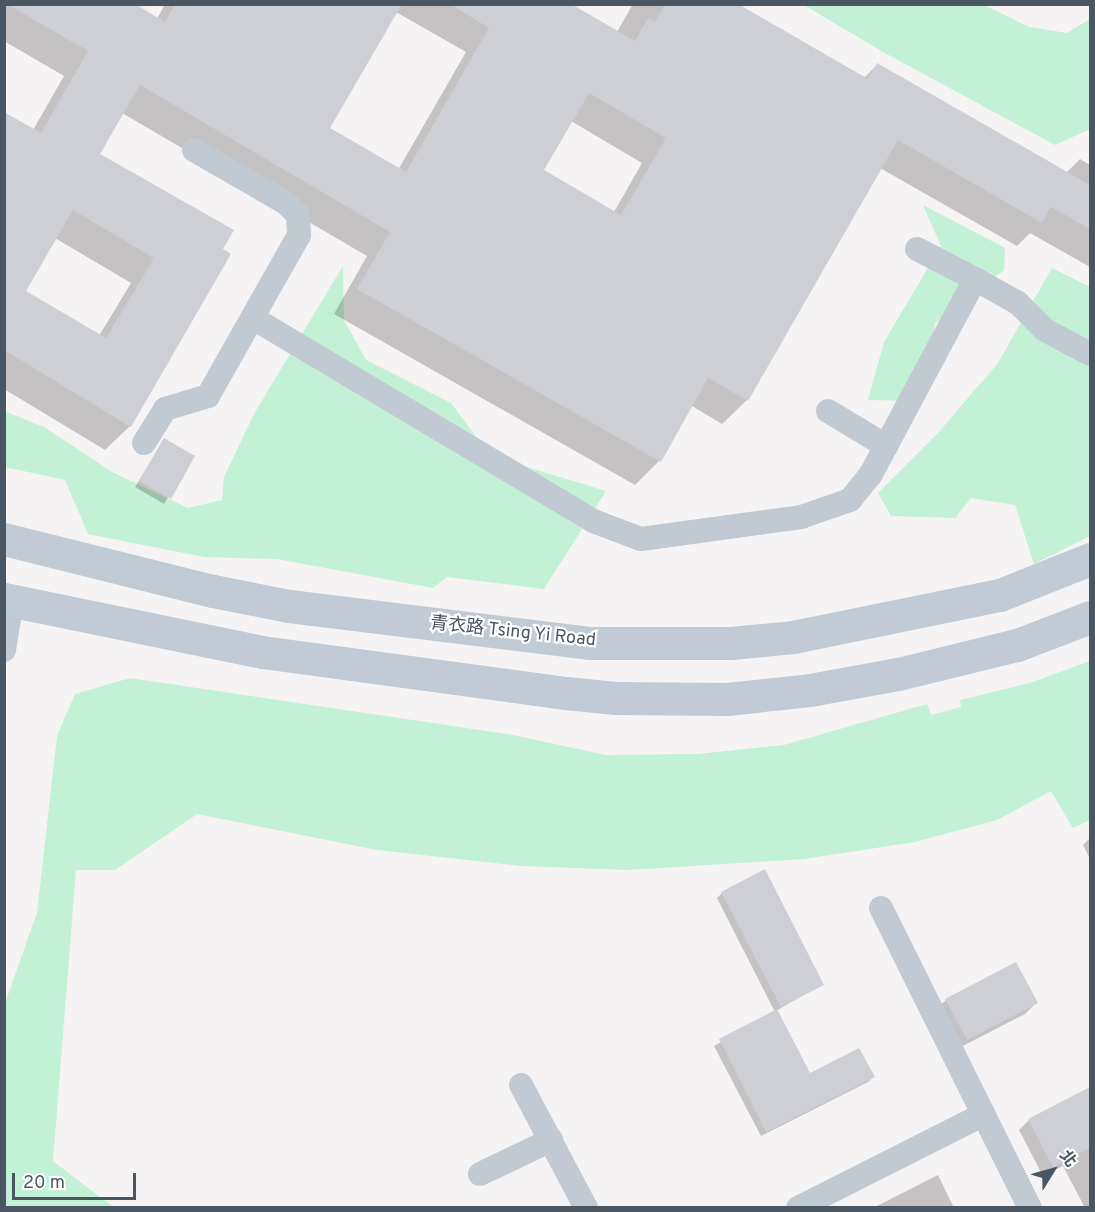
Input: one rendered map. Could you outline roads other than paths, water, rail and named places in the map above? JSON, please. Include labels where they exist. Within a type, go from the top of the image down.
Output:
[{"type":"main road","name":"青衣路 Tsing Yi Road","points":[[4,539],[213,591],[289,606],[589,643],[731,643],[793,637],[1000,595],[1090,559]]},
{"type":"main road","points":[[8,600],[262,652],[616,698],[727,699],[810,690],[898,674],[1017,645],[1090,617]]},
{"type":"lane","points":[[144,443],[165,409],[208,396],[299,235],[298,215],[286,203],[194,150]]},
{"type":"lane","points":[[917,249],[1018,303],[1045,330],[1090,354]]},
{"type":"lane","points":[[253,318],[593,521],[641,539],[801,517],[850,500],[871,474],[975,279]]},
{"type":"lane","points":[[828,411],[886,446]]},
{"type":"lane","points":[[4,650],[8,600]]},
{"type":"lane","points":[[881,908],[1030,1208]]},
{"type":"lane","points":[[521,1085],[586,1208]]},
{"type":"lane","points":[[798,1208],[984,1114]]},
{"type":"lane","points":[[480,1174],[551,1140]]}]
